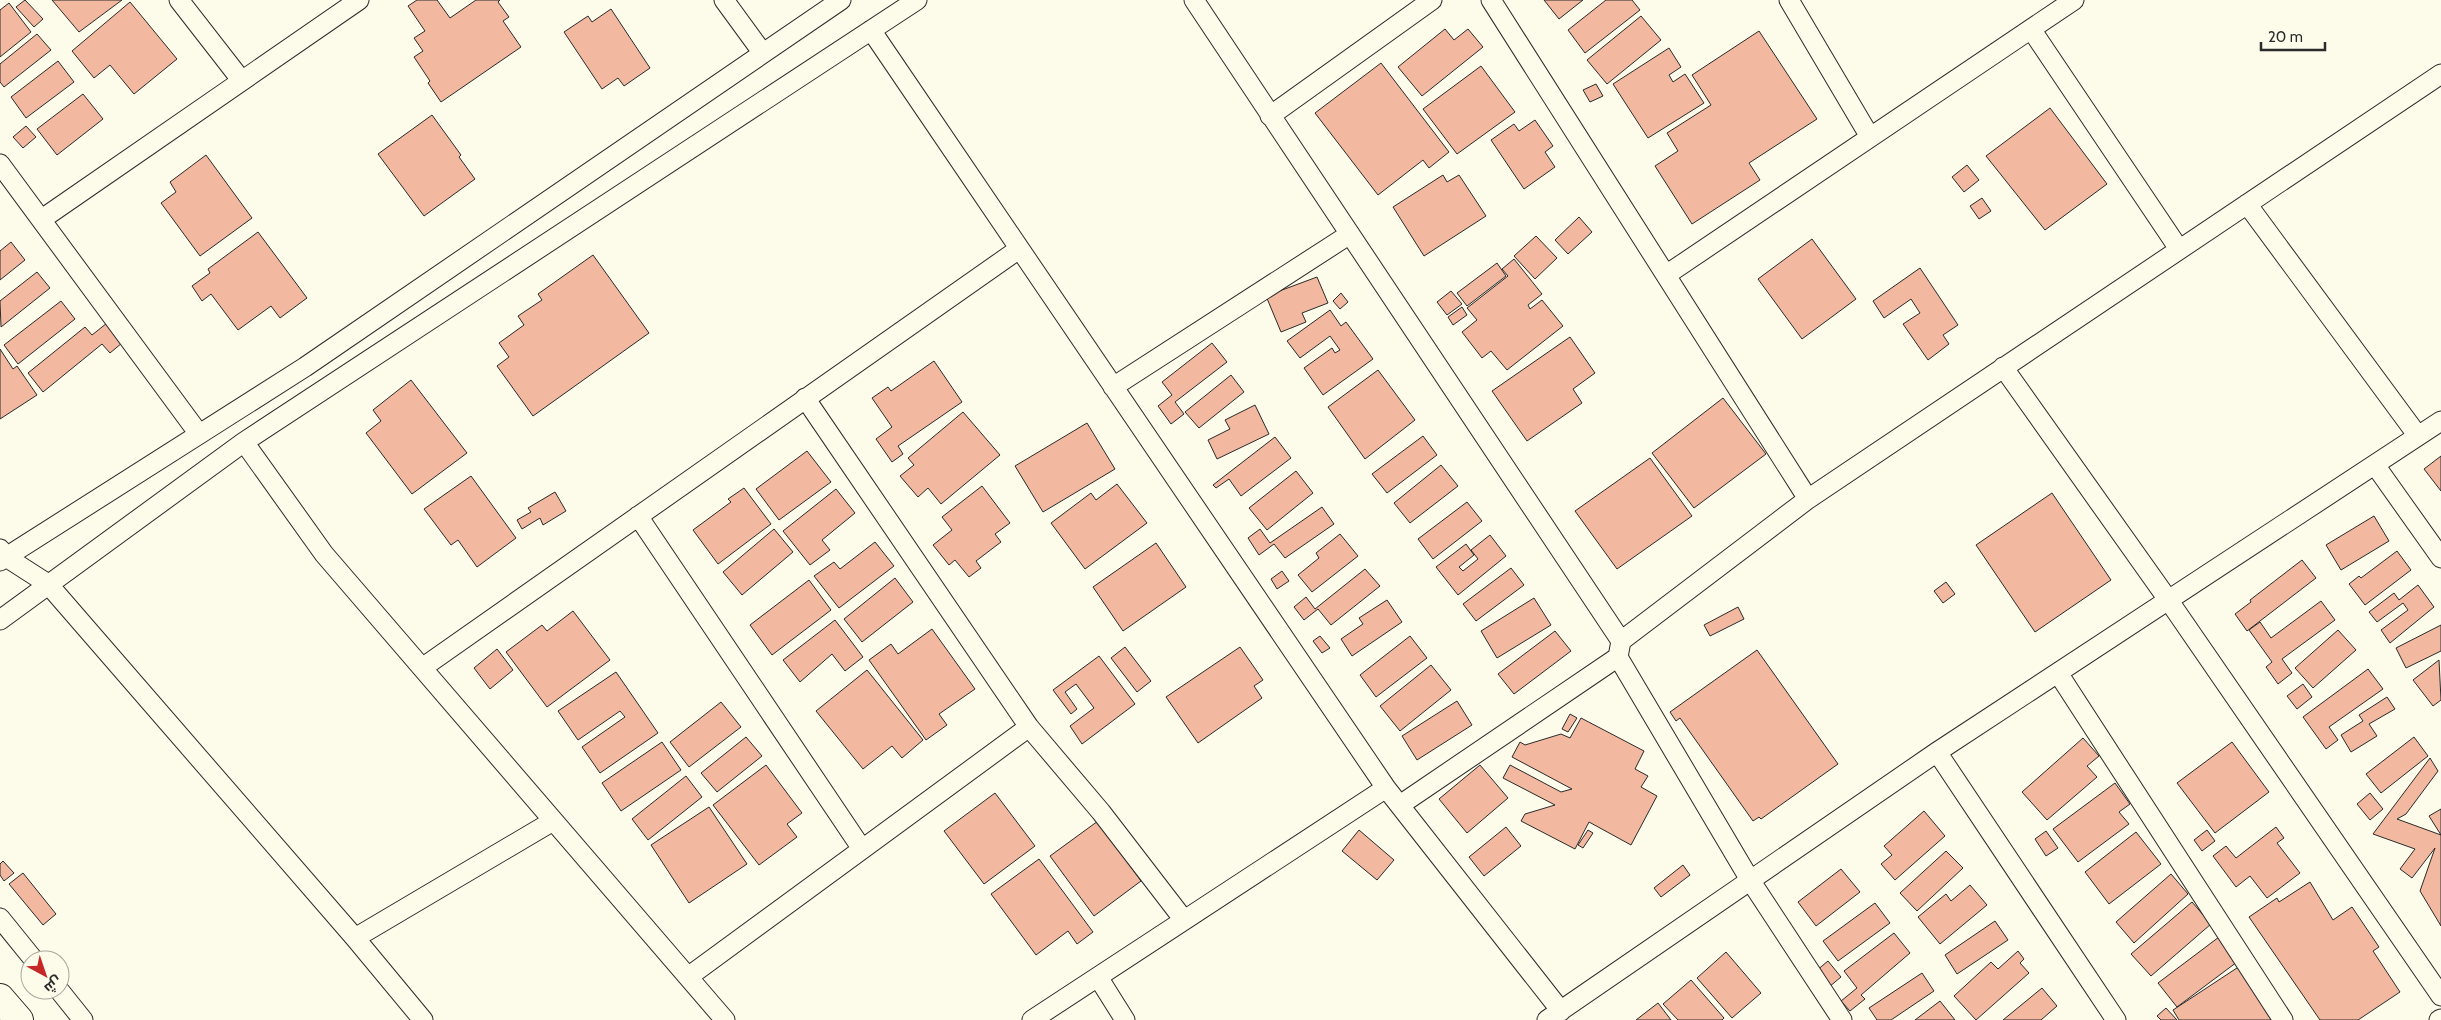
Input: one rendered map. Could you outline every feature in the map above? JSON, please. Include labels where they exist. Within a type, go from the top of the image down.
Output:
[{"type":"main road","points":[[0,998],[19,1020]]},
{"type":"street","points":[[179,0],[242,81]]},
{"type":"street","points":[[42,219],[359,0]]},
{"type":"street","points":[[724,0],[762,52]]},
{"type":"street","points":[[423,1020],[355,938],[48,584],[2,556],[199,434],[338,344],[762,52],[842,0]]},
{"type":"street","points":[[0,620],[244,442],[917,0]]},
{"type":"street","points":[[1194,0],[1350,234],[1619,649],[1750,880],[1842,1020]]},
{"type":"street","points":[[1270,116],[1432,0]]},
{"type":"street","points":[[1490,0],[1808,499]]},
{"type":"street","points":[[1666,275],[2074,0]]},
{"type":"street","points":[[1796,2],[1870,137]]},
{"type":"street","points":[[2031,29],[2178,249]]},
{"type":"street","points":[[872,30],[1386,788],[1554,1015],[1937,752],[2441,421]]},
{"type":"street","points":[[1400,805],[1619,649],[1808,499],[2441,74]]},
{"type":"street","points":[[0,164],[199,434]]},
{"type":"street","points":[[2247,204],[2418,436]]},
{"type":"street","points":[[1113,387],[1350,234]]},
{"type":"street","points":[[422,668],[1019,248]]},
{"type":"street","points":[[2003,367],[2169,601],[2441,996]]},
{"type":"street","points":[[805,398],[1029,727],[1101,812],[1184,920]]},
{"type":"street","points":[[244,442],[324,554],[725,1020]]},
{"type":"street","points":[[2375,465],[2441,558]]},
{"type":"street","points":[[638,516],[862,849]]},
{"type":"street","points":[[2058,673],[2284,1020]]},
{"type":"street","points":[[688,976],[1029,727]]},
{"type":"street","points":[[1937,752],[2116,1020]]},
{"type":"street","points":[[1032,1020],[1386,788]]},
{"type":"street","points":[[355,938],[553,821]]},
{"type":"street","points":[[0,918],[26,950]]},
{"type":"street","points":[[1098,977],[1125,1020]]},
{"type":"street","points":[[67,1000],[83,1020]]},
{"type":"building","points":[[25,0],[43,19],[34,27],[16,7]]},
{"type":"building","points":[[52,0],[122,0],[79,32]]},
{"type":"building","points":[[417,0],[437,0],[450,18],[476,0],[500,0],[498,2],[509,17],[503,21],[521,47],[441,102],[414,57],[423,51],[414,38],[425,31],[408,6]]},
{"type":"building","points":[[1544,0],[1583,0],[1559,19]]},
{"type":"building","points":[[1606,0],[1632,0],[1640,10],[1585,53],[1568,30]]},
{"type":"building","points":[[130,2],[177,59],[134,94],[110,65],[94,78],[72,51]]},
{"type":"building","points":[[9,3],[31,32],[0,57],[0,10]]},
{"type":"building","points":[[611,9],[650,68],[624,86],[618,78],[602,89],[564,32],[588,16],[592,22]]},
{"type":"building","points":[[1641,16],[1661,40],[1607,84],[1587,60]]},
{"type":"building","points":[[1445,29],[1454,40],[1468,29],[1483,47],[1422,96],[1398,67]]},
{"type":"building","points":[[1759,31],[1817,119],[1749,163],[1760,180],[1692,224],[1655,166],[1678,151],[1667,133],[1711,105],[1692,75]]},
{"type":"building","points":[[37,34],[51,50],[4,87],[0,82],[0,64]]},
{"type":"building","points":[[1669,48],[1681,67],[1669,75],[1673,82],[1685,74],[1704,103],[1648,138],[1613,84]]},
{"type":"building","points":[[58,61],[74,82],[26,118],[11,97]]},
{"type":"building","points":[[1381,63],[1449,152],[1429,168],[1423,160],[1378,195],[1315,113]]},
{"type":"building","points":[[1481,66],[1515,112],[1457,154],[1423,109]]},
{"type":"building","points":[[1596,84],[1603,96],[1590,102],[1583,90]]},
{"type":"building","points":[[83,94],[103,119],[57,155],[37,129]]},
{"type":"building","points":[[2050,108],[2107,184],[2045,230],[1986,156]]},
{"type":"building","points":[[432,115],[461,155],[459,157],[475,179],[424,216],[378,154]]},
{"type":"building","points":[[1535,120],[1553,146],[1545,152],[1555,167],[1524,189],[1491,140],[1514,124],[1519,131]]},
{"type":"building","points":[[26,126],[36,137],[23,148],[13,137]]},
{"type":"building","points":[[206,155],[252,218],[200,256],[161,203],[176,192],[170,182]]},
{"type":"building","points":[[1967,165],[1979,180],[1964,192],[1952,177]]},
{"type":"building","points":[[1443,175],[1447,182],[1459,175],[1486,216],[1424,256],[1393,207]]},
{"type":"building","points":[[1982,198],[1991,211],[1979,219],[1970,206]]},
{"type":"building","points":[[1579,217],[1592,232],[1568,254],[1555,240]]},
{"type":"building","points":[[258,232],[307,298],[280,318],[271,306],[238,330],[211,294],[202,301],[192,286],[210,273],[208,269]]},
{"type":"building","points":[[1536,236],[1557,258],[1535,279],[1514,256]]},
{"type":"building","points":[[1812,239],[1856,299],[1802,339],[1758,279]]},
{"type":"building","points":[[11,242],[25,260],[0,280],[0,251]]},
{"type":"building","points":[[593,255],[649,333],[533,416],[497,366],[509,357],[499,343],[524,325],[518,316],[542,300],[538,294]]},
{"type":"building","points":[[1514,259],[1542,294],[1528,305],[1530,309],[1542,300],[1563,326],[1507,370],[1491,351],[1482,358],[1462,332],[1477,320],[1467,308],[1508,276],[1502,269]]},
{"type":"building","points":[[1497,263],[1506,276],[1467,306],[1457,293]]},
{"type":"building","points":[[1920,268],[1958,325],[1943,335],[1949,344],[1928,360],[1903,324],[1920,313],[1911,299],[1884,318],[1873,301]]},
{"type":"building","points":[[37,272],[50,288],[1,327],[0,301]]},
{"type":"building","points":[[1317,277],[1328,303],[1302,313],[1306,322],[1281,332],[1266,296]]},
{"type":"building","points":[[1451,291],[1462,304],[1447,315],[1437,302]]},
{"type":"building","points":[[1341,293],[1348,302],[1340,309],[1333,301]]},
{"type":"building","points":[[61,301],[75,319],[18,364],[4,345]]},
{"type":"building","points":[[1462,307],[1467,315],[1453,325],[1448,317]]},
{"type":"building","points":[[1330,310],[1341,326],[1346,322],[1373,359],[1323,395],[1304,368],[1332,348],[1335,353],[1340,350],[1330,336],[1300,358],[1287,341]]},
{"type":"building","points":[[107,323],[122,343],[110,353],[102,344],[43,392],[28,373],[85,327],[92,335]]},
{"type":"building","points":[[1570,337],[1595,373],[1573,389],[1582,403],[1527,441],[1492,391]]},
{"type":"building","points":[[1212,343],[1227,362],[1175,402],[1184,414],[1171,424],[1158,406],[1172,395],[1162,382]]},
{"type":"building","points":[[0,349],[13,369],[17,366],[37,395],[0,419]]},
{"type":"building","points":[[934,361],[962,402],[898,446],[903,454],[892,462],[876,439],[892,427],[872,398],[888,387],[891,391]]},
{"type":"building","points":[[1378,370],[1415,420],[1365,459],[1328,407]]},
{"type":"building","points":[[1231,375],[1244,392],[1199,428],[1185,412]]},
{"type":"building","points":[[411,380],[467,453],[412,494],[366,433],[381,421],[373,410]]},
{"type":"building","points":[[1723,398],[1766,454],[1694,508],[1652,453]]},
{"type":"building","points":[[1255,405],[1269,434],[1217,459],[1208,440],[1230,429],[1225,420]]},
{"type":"building","points":[[963,412],[1000,455],[941,504],[928,488],[918,497],[900,476],[914,465],[908,458]]},
{"type":"building","points":[[1087,423],[1115,469],[1043,512],[1015,466]]},
{"type":"building","points":[[1423,436],[1437,455],[1387,493],[1372,474]]},
{"type":"building","points":[[1275,437],[1291,458],[1241,496],[1229,479],[1216,488],[1213,485]]},
{"type":"building","points":[[807,451],[831,482],[779,520],[756,489]]},
{"type":"building","points":[[2441,456],[2441,491],[2424,469]]},
{"type":"building","points":[[1650,458],[1692,516],[1617,569],[1575,511]]},
{"type":"building","points":[[1441,465],[1458,486],[1410,523],[1394,503]]},
{"type":"building","points":[[1296,471],[1313,493],[1267,530],[1249,508]]},
{"type":"building","points":[[471,476],[516,538],[477,567],[458,540],[451,545],[424,509]]},
{"type":"building","points":[[1117,484],[1147,523],[1085,569],[1051,523],[1091,493],[1096,500]]},
{"type":"building","points":[[982,486],[1010,523],[995,534],[1001,542],[976,561],[981,568],[969,577],[955,560],[949,565],[933,545],[952,530],[942,517]]},
{"type":"building","points":[[744,488],[771,524],[718,564],[693,530],[731,502],[728,499]]},
{"type":"building","points":[[836,489],[855,513],[822,540],[830,550],[810,565],[783,531]]},
{"type":"building","points":[[555,492],[566,511],[543,525],[540,518],[522,529],[517,520],[531,512],[528,508]]},
{"type":"building","points":[[2052,493],[2111,580],[2035,632],[1976,545]]},
{"type":"building","points":[[1467,502],[1482,521],[1433,559],[1418,539]]},
{"type":"building","points":[[1322,507],[1334,524],[1285,558],[1274,544],[1259,555],[1248,538],[1260,529],[1270,543]]},
{"type":"building","points":[[2374,516],[2389,541],[2341,570],[2326,545]]},
{"type":"building","points":[[774,529],[793,552],[742,595],[723,572]]},
{"type":"building","points":[[1340,534],[1358,556],[1312,592],[1298,575],[1319,558],[1316,553]]},
{"type":"building","points":[[1490,535],[1506,556],[1458,595],[1436,567],[1466,544],[1474,555],[1459,567],[1463,571],[1478,559],[1471,550]]},
{"type":"building","points":[[875,542],[894,566],[839,608],[814,576],[834,562],[840,569]]},
{"type":"building","points":[[1156,543],[1186,587],[1123,631],[1093,587]]},
{"type":"building","points":[[2397,551],[2411,570],[2365,605],[2349,584],[2359,576],[2361,578]]},
{"type":"building","points":[[2302,560],[2316,578],[2247,631],[2235,614]]},
{"type":"building","points":[[1511,568],[1524,585],[1476,621],[1463,604]]},
{"type":"building","points":[[1365,569],[1380,586],[1331,625],[1318,609],[1304,620],[1294,607],[1306,597],[1315,609]]},
{"type":"building","points":[[1282,571],[1289,581],[1277,589],[1271,579]]},
{"type":"building","points":[[895,578],[913,602],[862,642],[844,619]]},
{"type":"building","points":[[809,580],[831,610],[772,655],[750,625]]},
{"type":"building","points":[[1946,582],[1955,594],[1943,603],[1934,591]]},
{"type":"building","points":[[2418,585],[2434,607],[2390,643],[2381,630],[2408,610],[2403,603],[2377,622],[2369,612],[2394,593],[2399,600]]},
{"type":"building","points":[[1534,598],[1551,625],[1497,658],[1481,631]]},
{"type":"building","points":[[1387,600],[1402,622],[1352,656],[1341,639],[1363,624],[1359,618]]},
{"type":"building","points":[[2321,601],[2335,620],[2282,659],[2292,673],[2278,684],[2266,667],[2272,662],[2249,630],[2260,622],[2271,638]]},
{"type":"building","points":[[1738,607],[1744,619],[1710,636],[1704,625]]},
{"type":"building","points":[[573,611],[610,660],[547,707],[506,652],[542,625],[547,631]]},
{"type":"building","points":[[835,620],[863,657],[845,671],[832,654],[800,682],[783,660]]},
{"type":"building","points":[[2441,625],[2441,651],[2406,668],[2396,648]]},
{"type":"building","points":[[932,629],[975,689],[939,714],[947,725],[926,740],[869,660],[891,644],[898,654]]},
{"type":"building","points":[[2338,630],[2356,650],[2313,688],[2295,668]]},
{"type":"building","points":[[1555,631],[1571,651],[1514,694],[1498,674]]},
{"type":"building","points":[[1320,636],[1330,648],[1322,653],[1313,641]]},
{"type":"building","points":[[1410,636],[1427,658],[1376,697],[1360,675]]},
{"type":"building","points":[[1125,647],[1151,681],[1137,692],[1111,658]]},
{"type":"building","points":[[1240,647],[1263,680],[1254,686],[1262,698],[1198,743],[1166,697]]},
{"type":"building","points":[[497,649],[513,670],[490,689],[474,668]]},
{"type":"building","points":[[1757,650],[1838,764],[1761,819],[1759,817],[1753,821],[1680,718],[1676,721],[1670,712]]},
{"type":"building","points":[[1099,656],[1135,704],[1082,744],[1070,726],[1094,708],[1076,684],[1065,692],[1077,709],[1071,714],[1053,690]]},
{"type":"building","points":[[2439,660],[2441,700],[2433,706],[2413,680]]},
{"type":"building","points":[[1431,665],[1451,690],[1400,731],[1380,706]]},
{"type":"building","points":[[2368,669],[2383,689],[2329,727],[2338,740],[2326,749],[2303,717]]},
{"type":"building","points":[[867,670],[923,740],[902,758],[892,746],[863,769],[816,711]]},
{"type":"building","points":[[616,672],[658,733],[600,773],[582,747],[625,717],[620,711],[578,740],[558,711]]},
{"type":"building","points":[[2303,684],[2312,697],[2297,709],[2287,696]]},
{"type":"building","points":[[2387,697],[2395,709],[2369,724],[2377,736],[2351,752],[2341,735],[2363,721],[2359,715]]},
{"type":"building","points":[[1457,701],[1472,725],[1417,760],[1402,736]]},
{"type":"building","points":[[721,702],[741,727],[689,767],[670,742]]},
{"type":"building","points":[[1570,714],[1577,718],[1568,732],[1562,729]]},
{"type":"building","points":[[1581,718],[1644,751],[1635,769],[1648,776],[1641,787],[1657,796],[1631,845],[1589,822],[1575,849],[1521,821],[1525,814],[1555,805],[1503,778],[1510,765],[1561,792],[1572,789],[1512,757],[1520,742],[1525,745],[1561,734],[1570,738]]},
{"type":"building","points":[[746,737],[762,756],[717,792],[701,773]]},
{"type":"building","points":[[2414,737],[2428,756],[2381,793],[2366,774]]},
{"type":"building","points":[[2083,738],[2099,756],[2087,766],[2097,777],[2047,820],[2022,792]]},
{"type":"building","points":[[662,742],[681,770],[621,811],[602,783]]},
{"type":"building","points":[[2232,742],[2269,792],[2215,833],[2177,783]]},
{"type":"building","points":[[2430,758],[2438,771],[2406,814],[2397,819],[2441,835],[2441,926],[2420,891],[2435,848],[2412,878],[2400,869],[2415,849],[2373,834]]},
{"type":"building","points":[[766,765],[802,813],[787,824],[797,837],[759,865],[713,805]]},
{"type":"building","points":[[1480,765],[1508,798],[1467,833],[1439,799]]},
{"type":"building","points":[[686,776],[702,797],[648,840],[632,819]]},
{"type":"building","points":[[2115,783],[2130,804],[2119,812],[2129,824],[2078,862],[2053,829]]},
{"type":"building","points":[[995,793],[1035,846],[984,884],[944,831]]},
{"type":"building","points":[[2370,793],[2383,809],[2370,820],[2357,804]]},
{"type":"building","points":[[709,807],[747,864],[689,903],[651,845]]},
{"type":"building","points":[[2441,809],[2441,835],[2429,816]]},
{"type":"building","points":[[1924,811],[1945,836],[1895,880],[1881,864],[1892,855],[1884,846]]},
{"type":"building","points":[[1098,821],[1141,881],[1094,916],[1050,856]]},
{"type":"building","points":[[1506,827],[1521,846],[1484,876],[1469,857]]},
{"type":"building","points":[[2276,827],[2284,838],[2277,843],[2300,873],[2267,898],[2250,876],[2236,887],[2213,856],[2226,846],[2236,858]]},
{"type":"building","points":[[1359,830],[1394,860],[1377,880],[1342,851]]},
{"type":"building","points":[[1588,830],[1593,833],[1583,848],[1578,845]]},
{"type":"building","points":[[2207,830],[2215,841],[2202,851],[2194,840]]},
{"type":"building","points":[[2046,831],[2058,848],[2046,856],[2035,839]]},
{"type":"building","points":[[2136,832],[2161,864],[2109,904],[2085,872]]},
{"type":"building","points":[[1946,851],[1963,868],[1917,911],[1900,893]]},
{"type":"building","points":[[1039,859],[1093,932],[1077,944],[1068,931],[1036,955],[991,894]]},
{"type":"building","points":[[3,861],[14,873],[4,881],[0,875],[0,864]]},
{"type":"building","points":[[1683,865],[1690,875],[1661,897],[1654,888]]},
{"type":"building","points":[[1841,869],[1860,892],[1816,926],[1798,902]]},
{"type":"building","points":[[23,873],[56,914],[43,925],[9,884]]},
{"type":"building","points":[[2171,874],[2188,894],[2134,943],[2116,922]]},
{"type":"building","points":[[2310,882],[2333,920],[2352,907],[2379,947],[2373,951],[2400,992],[2358,1020],[2320,1020],[2249,917],[2277,898],[2279,902]]},
{"type":"building","points":[[1970,885],[1987,905],[1940,944],[1918,917],[1946,894],[1951,901]]},
{"type":"building","points":[[2192,902],[2211,924],[2151,976],[2131,954]]},
{"type":"building","points":[[1875,903],[1890,923],[1838,961],[1823,941]]},
{"type":"building","points":[[1995,921],[2008,940],[1957,974],[1945,955]]},
{"type":"building","points":[[1894,933],[1910,953],[1861,995],[1865,999],[1850,1011],[1841,1001],[1857,988],[1844,971]]},
{"type":"building","points":[[2219,937],[2237,962],[2177,1007],[2158,983]]},
{"type":"building","points":[[2018,951],[2024,959],[2020,963],[2029,973],[1976,1020],[1954,996],[1991,962],[1998,969]]},
{"type":"building","points":[[1726,952],[1761,993],[1732,1018],[1697,978]]},
{"type":"building","points":[[1828,961],[1841,977],[1829,987],[1816,971]]},
{"type":"building","points":[[2240,966],[2276,1020],[2179,1020],[2173,1010]]},
{"type":"building","points":[[1922,973],[1934,991],[1891,1020],[1877,1020],[1869,1008]]},
{"type":"building","points":[[1691,980],[1724,1018],[1722,1020],[1678,1020],[1663,1004]]},
{"type":"building","points":[[2042,988],[2057,1006],[2041,1020],[2003,1020]]},
{"type":"building","points":[[1940,1001],[1955,1020],[1915,1020]]},
{"type":"building","points":[[1658,1003],[1671,1020],[1636,1020]]},
{"type":"building","points":[[2166,1008],[2177,1020],[2161,1020],[2157,1016]]}]
